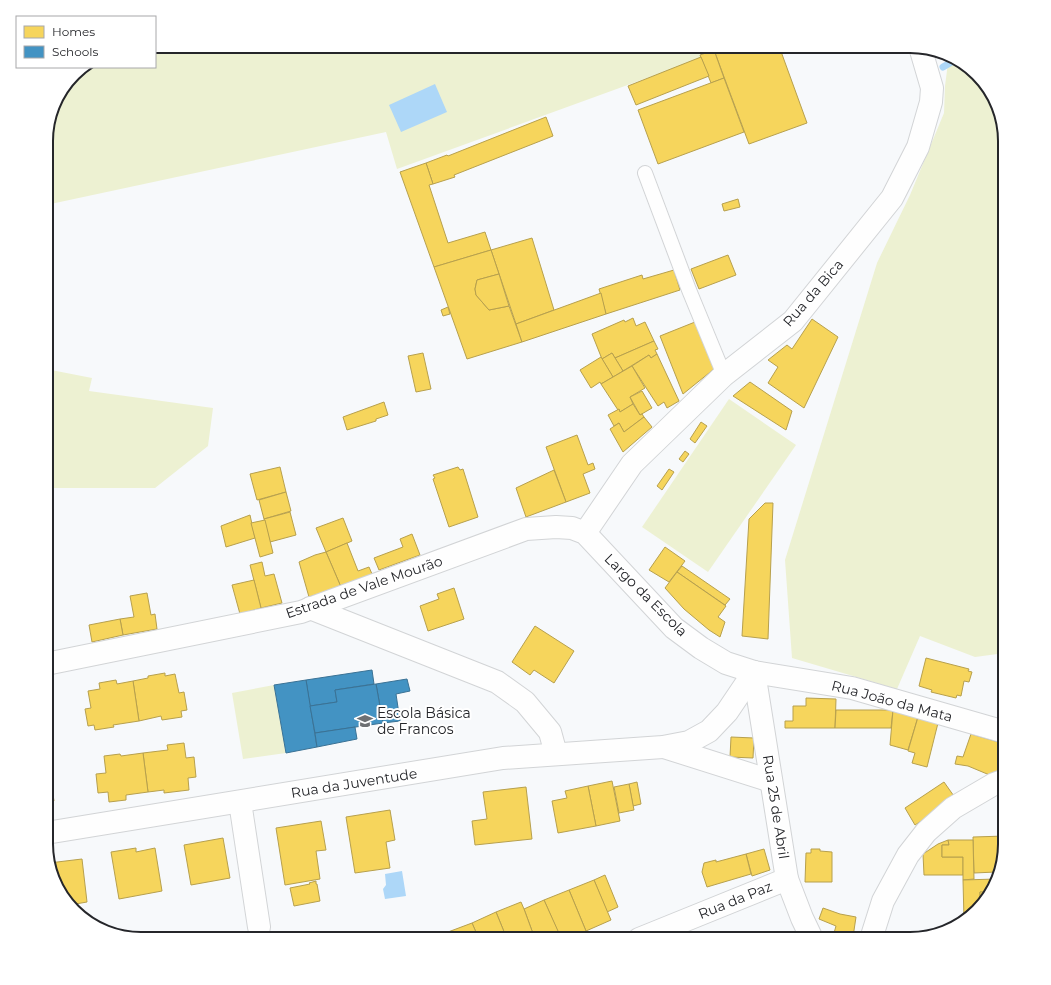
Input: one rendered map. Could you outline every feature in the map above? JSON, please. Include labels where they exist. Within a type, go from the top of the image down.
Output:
[{"type":"street","name":"Rua da Bica","points":[[585,533],[632,464],[724,375],[793,321],[892,198],[918,147],[931,102],[932,88],[922,54]]},
{"type":"street","name":"Estrada de Vale Mourão","points":[[53,663],[301,612],[526,529],[556,527],[572,528],[585,533]]},
{"type":"street","name":"Largo da Escola","points":[[585,533],[674,628],[712,656],[726,663],[754,672]]},
{"type":"street","points":[[310,608],[497,682],[525,702],[550,732],[556,754]]},
{"type":"street","points":[[663,747],[688,742],[710,731],[727,712],[754,672]]},
{"type":"street","name":"Rua João da Mata","points":[[754,672],[852,688],[998,730]]},
{"type":"street","name":"Rua 25 de Abril","points":[[754,672],[787,879],[809,932]]},
{"type":"street","points":[[663,747],[771,781]]},
{"type":"street","name":"Rua da Juventude","points":[[53,832],[503,758],[663,747]]},
{"type":"street","points":[[873,932],[883,901],[908,855],[926,832],[953,808],[998,783]]},
{"type":"street","points":[[240,802],[259,927]]},
{"type":"street","name":"Rua da Paz","points":[[657,932],[787,879]]},
{"type":"lane","points":[[645,173],[689,290],[724,375]]},
{"type":"green space","points":[[156,53],[716,53],[397,169],[386,132],[53,203],[53,135],[56,118],[60,107],[71,87],[92,68],[156,68]]},
{"type":"green space","points":[[948,62],[964,71],[980,87],[989,102],[995,118],[998,135],[998,654],[975,657],[920,636],[897,689],[792,658],[785,560],[877,263],[910,195],[944,113]]},
{"type":"green space","points":[[53,370],[92,378],[89,391],[213,408],[208,446],[155,488],[53,488]]},
{"type":"green space","points":[[729,399],[796,445],[708,572],[642,527]]},
{"type":"green space","points":[[274,685],[286,753],[243,759],[232,693]]},
{"type":"water","points":[[435,84],[447,112],[401,132],[389,105]]},
{"type":"water","points":[[402,871],[406,896],[385,899],[383,889],[386,885],[385,874]]},
{"type":"building: Homes","points":[[706,53],[715,53],[724,78],[711,83],[700,55]]},
{"type":"building: Homes","points":[[715,53],[782,53],[807,123],[749,144]]},
{"type":"building: Homes","points":[[701,57],[709,76],[636,105],[628,86]]},
{"type":"building: Homes","points":[[724,78],[744,132],[658,164],[638,110]]},
{"type":"building: Homes","points":[[546,117],[553,136],[454,175],[455,177],[433,184],[426,163],[447,155],[448,156]]},
{"type":"building: Homes","points":[[426,163],[433,184],[429,185],[448,243],[485,232],[491,250],[434,267],[400,172]]},
{"type":"building: Homes","points":[[738,199],[740,207],[724,211],[722,204]]},
{"type":"building: Homes","points":[[532,238],[554,310],[516,324],[491,250]]},
{"type":"building: Homes","points":[[491,250],[499,274],[477,280],[475,289],[476,295],[489,310],[509,306],[522,342],[467,359],[434,267]]},
{"type":"building: Homes","points":[[728,255],[736,275],[699,289],[691,269]]},
{"type":"building: Homes","points":[[674,270],[680,290],[606,314],[599,289],[642,275],[643,279]]},
{"type":"building: Homes","points":[[499,274],[509,306],[489,310],[476,295],[475,289],[477,280]]},
{"type":"building: Homes","points":[[601,293],[606,314],[522,342],[516,324]]},
{"type":"building: Homes","points":[[448,307],[450,314],[443,316],[441,310]]},
{"type":"building: Homes","points":[[633,318],[636,326],[645,322],[654,341],[615,358],[612,353],[602,359],[592,334],[624,320],[625,322]]},
{"type":"building: Homes","points":[[812,319],[838,337],[804,408],[768,383],[778,367],[768,360],[787,345],[792,349]]},
{"type":"building: Homes","points":[[695,322],[714,369],[683,394],[660,336]]},
{"type":"building: Homes","points":[[654,341],[658,349],[655,350],[657,354],[651,358],[649,355],[623,371],[615,358]]},
{"type":"building: Homes","points":[[423,353],[431,389],[416,392],[408,356]]},
{"type":"building: Homes","points":[[612,353],[623,371],[613,377],[602,359]]},
{"type":"building: Homes","points":[[657,354],[679,401],[667,408],[664,402],[658,406],[632,366],[649,355],[651,358]]},
{"type":"building: Homes","points":[[601,357],[613,377],[601,384],[600,382],[591,388],[580,370]]},
{"type":"building: Homes","points":[[632,366],[645,388],[630,397],[633,404],[620,412],[601,384]]},
{"type":"building: Homes","points":[[750,382],[792,411],[786,430],[733,396]]},
{"type":"building: Homes","points":[[642,391],[652,408],[640,415],[630,397]]},
{"type":"building: Homes","points":[[384,402],[388,415],[376,419],[376,421],[347,430],[343,417]]},
{"type":"building: Homes","points":[[633,404],[640,415],[642,414],[644,417],[624,432],[619,423],[614,426],[608,415],[619,409],[620,412]]},
{"type":"building: Homes","points":[[644,417],[652,427],[623,452],[610,429],[619,423],[624,432]]},
{"type":"building: Homes","points":[[701,422],[707,426],[695,443],[690,439]]},
{"type":"building: Homes","points":[[577,435],[588,465],[593,463],[595,469],[583,474],[590,493],[566,502],[546,447]]},
{"type":"building: Homes","points":[[685,451],[689,454],[683,462],[679,459]]},
{"type":"building: Homes","points":[[280,467],[286,492],[257,500],[250,474]]},
{"type":"building: Homes","points":[[458,467],[460,470],[463,469],[478,517],[449,527],[433,475]]},
{"type":"building: Homes","points":[[669,469],[674,472],[662,490],[657,486]]},
{"type":"building: Homes","points":[[554,470],[566,502],[526,517],[516,488]]},
{"type":"building: Homes","points":[[286,492],[291,511],[264,519],[259,500]]},
{"type":"building: Homes","points":[[765,503],[773,503],[768,639],[742,636],[749,519]]},
{"type":"building: Homes","points":[[290,512],[296,535],[270,542],[264,519]]},
{"type":"building: Homes","points":[[250,515],[255,538],[226,547],[221,526]]},
{"type":"building: Homes","points":[[343,518],[352,541],[326,552],[316,528]]},
{"type":"building: Homes","points":[[265,520],[273,553],[260,557],[251,523]]},
{"type":"building: Homes","points":[[412,534],[420,555],[379,570],[374,558],[403,547],[400,539]]},
{"type":"building: Homes","points":[[347,543],[358,571],[369,567],[372,574],[341,587],[326,552]]},
{"type":"building: Homes","points":[[665,547],[685,561],[669,582],[649,570]]},
{"type":"building: Homes","points":[[326,552],[341,587],[309,597],[299,562]]},
{"type":"building: Homes","points":[[262,562],[265,576],[274,574],[282,603],[261,608],[250,565]]},
{"type":"building: Homes","points":[[682,566],[730,599],[725,605],[677,572]]},
{"type":"building: Homes","points":[[677,572],[726,606],[718,617],[725,622],[720,637],[709,630],[684,609],[665,588]]},
{"type":"building: Homes","points":[[254,580],[261,608],[240,614],[232,585]]},
{"type":"building: Homes","points":[[454,588],[464,619],[428,631],[420,606],[439,599],[437,594]]},
{"type":"building: Homes","points":[[147,593],[151,615],[155,614],[157,629],[123,635],[120,619],[134,617],[130,596]]},
{"type":"building: Homes","points":[[120,619],[123,635],[92,642],[89,625]]},
{"type":"building: Homes","points":[[535,626],[574,651],[554,683],[534,670],[530,675],[512,662]]},
{"type":"building: Homes","points":[[926,658],[969,669],[968,671],[972,672],[969,682],[964,681],[961,696],[957,695],[956,698],[931,692],[932,690],[919,686]]},
{"type":"building: Homes","points":[[165,673],[165,676],[175,674],[179,693],[184,692],[187,710],[181,711],[182,717],[162,720],[161,716],[139,721],[133,681],[148,678],[148,676]]},
{"type":"building: Homes","points":[[116,680],[117,684],[133,681],[139,721],[113,725],[114,727],[95,730],[94,725],[88,726],[85,709],[91,708],[88,691],[100,689],[99,683]]},
{"type":"building: Homes","points":[[806,698],[836,699],[835,728],[785,728],[785,721],[793,721],[793,706],[806,706]]},
{"type":"building: Homes","points":[[836,710],[893,710],[891,728],[835,728]]},
{"type":"building: Homes","points":[[893,710],[918,717],[908,750],[890,745]]},
{"type":"building: Homes","points":[[918,717],[938,723],[927,767],[912,763],[915,753],[908,751]]},
{"type":"building: Homes","points":[[971,734],[998,742],[998,772],[992,776],[968,766],[955,764],[957,756],[963,757]]},
{"type":"building: Homes","points":[[731,737],[754,738],[753,758],[730,757]]},
{"type":"building: Homes","points":[[184,743],[186,758],[194,757],[196,777],[188,778],[189,790],[164,793],[164,790],[148,792],[143,753],[168,750],[167,745]]},
{"type":"building: Homes","points":[[143,753],[148,792],[126,795],[126,800],[109,802],[108,792],[98,793],[96,774],[106,773],[104,756],[120,754],[121,756]]},
{"type":"building: Homes","points":[[612,781],[620,821],[596,826],[588,786]]},
{"type":"building: Homes","points":[[637,782],[641,804],[633,806],[629,784]]},
{"type":"building: Homes","points":[[944,782],[956,799],[915,825],[905,808]]},
{"type":"building: Homes","points":[[629,784],[634,810],[619,813],[614,787]]},
{"type":"building: Homes","points":[[588,786],[596,826],[558,833],[552,801],[567,798],[565,791]]},
{"type":"building: Homes","points":[[526,787],[532,839],[475,845],[472,821],[487,819],[483,792]]},
{"type":"building: Homes","points":[[390,810],[395,840],[386,842],[390,868],[355,873],[346,817]]},
{"type":"building: Homes","points":[[321,821],[326,850],[316,851],[320,879],[285,885],[276,828]]},
{"type":"building: Homes","points":[[998,836],[997,856],[993,872],[974,873],[973,837]]},
{"type":"building: Homes","points":[[223,838],[230,878],[191,885],[184,845]]},
{"type":"building: Homes","points":[[948,840],[949,845],[942,845],[942,857],[963,857],[963,875],[924,875],[923,854],[938,844]]},
{"type":"building: Homes","points":[[948,840],[973,840],[974,879],[963,880],[963,857],[942,857],[942,845],[949,845]]},
{"type":"building: Homes","points":[[136,848],[136,852],[155,848],[162,891],[119,899],[111,852]]},
{"type":"building: Homes","points":[[764,849],[770,870],[752,876],[746,854]]},
{"type":"building: Homes","points":[[811,849],[820,849],[820,851],[832,852],[832,882],[805,882],[806,853],[811,853]]},
{"type":"building: Homes","points":[[746,854],[751,874],[707,887],[702,872],[704,863],[716,860],[716,862]]},
{"type":"building: Homes","points":[[82,859],[87,902],[77,904],[71,898],[60,878],[55,862]]},
{"type":"building: Homes","points":[[605,875],[618,907],[607,912],[594,880]]},
{"type":"building: Homes","points":[[991,879],[984,892],[980,892],[980,898],[964,914],[963,880]]},
{"type":"building: Homes","points":[[594,880],[611,920],[586,931],[569,890]]},
{"type":"building: Homes","points":[[316,881],[320,901],[294,906],[290,888],[310,884],[309,883]]},
{"type":"building: Homes","points":[[569,890],[586,931],[558,932],[544,900]]},
{"type":"building: Homes","points":[[980,892],[984,892],[983,893],[980,898]]},
{"type":"building: Homes","points":[[544,900],[558,931],[532,932],[524,909]]},
{"type":"building: Homes","points":[[521,902],[532,932],[504,932],[496,912]]},
{"type":"building: Homes","points":[[823,908],[840,914],[856,917],[854,932],[834,932],[836,926],[819,919]]},
{"type":"building: Homes","points":[[496,912],[504,932],[476,932],[472,923]]},
{"type":"building: Homes","points":[[472,923],[476,932],[448,932]]},
{"type":"building: Schools","points":[[372,670],[374,684],[335,690],[337,702],[310,706],[306,680]]},
{"type":"building: Schools","points":[[407,679],[410,691],[396,694],[400,721],[383,723],[376,684]]},
{"type":"building: Schools","points":[[306,680],[317,747],[286,753],[274,685]]},
{"type":"building: Schools","points":[[376,684],[383,723],[315,733],[310,706],[337,702],[335,690]]},
{"type":"building: Schools","points":[[355,727],[357,739],[317,747],[315,733]]},
{"type":"waterway","points":[[943,67],[950,63]]},
{"type":"place","name":"Escola Básica de Francos","points":[[365,721]]}]
